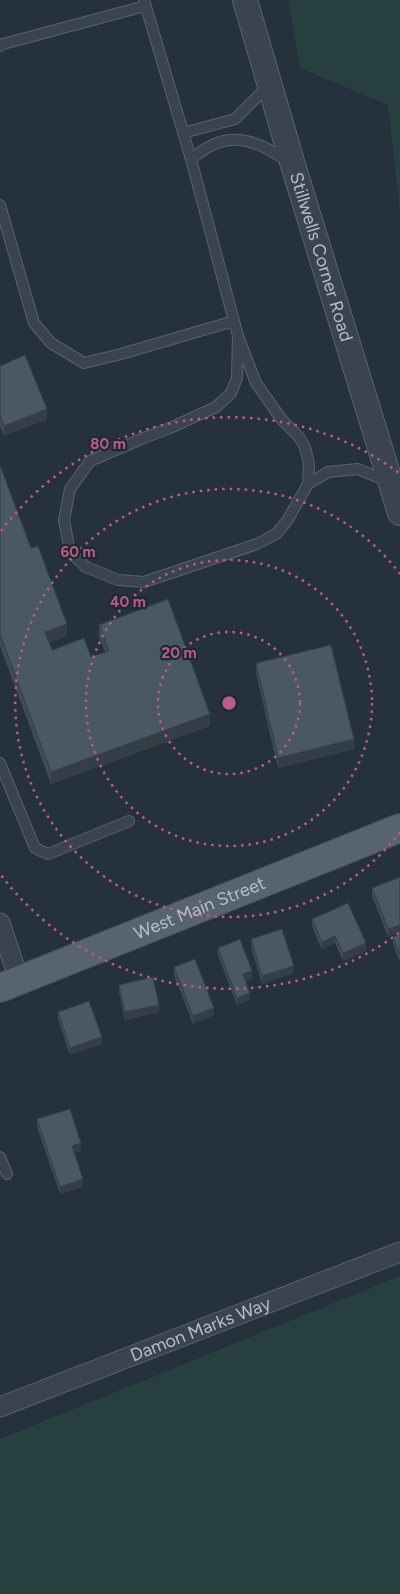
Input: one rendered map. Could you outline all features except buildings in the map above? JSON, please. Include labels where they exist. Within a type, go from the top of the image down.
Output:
[{"type":"main road","name":"West Main Street","points":[[10,984],[400,828]]},
{"type":"street","name":"Stillwells Corner Road","points":[[245,0],[293,165],[400,513]]},
{"type":"street","points":[[0,923],[10,984]]},
{"type":"street","name":"Damon Marks Way","points":[[0,1407],[400,1252]]},
{"type":"lane","points":[[0,46],[144,3],[183,133],[238,336],[256,383],[282,420],[299,437],[305,447],[309,464],[308,484],[287,521],[276,534],[257,544],[144,582],[118,580],[86,566],[70,552],[64,520],[70,489],[90,461],[216,407],[231,392],[237,378],[238,336]]},
{"type":"lane","points":[[183,133],[235,119],[270,84]]},
{"type":"lane","points":[[190,159],[216,143],[230,139],[249,141],[269,149],[293,165]]},
{"type":"lane","points":[[0,204],[34,323],[51,343],[84,363],[234,321]]},
{"type":"lane","points":[[308,484],[328,472],[358,469],[391,483]]},
{"type":"lane","points":[[0,763],[35,848],[41,851],[48,854],[129,821]]},
{"type":"lane","points":[[0,1157],[7,1174]]},
{"type":"green space","points":[[288,0],[400,0],[400,213],[388,105],[300,68]]},
{"type":"green space","points":[[400,1276],[400,1594],[0,1594],[0,1439]]}]
